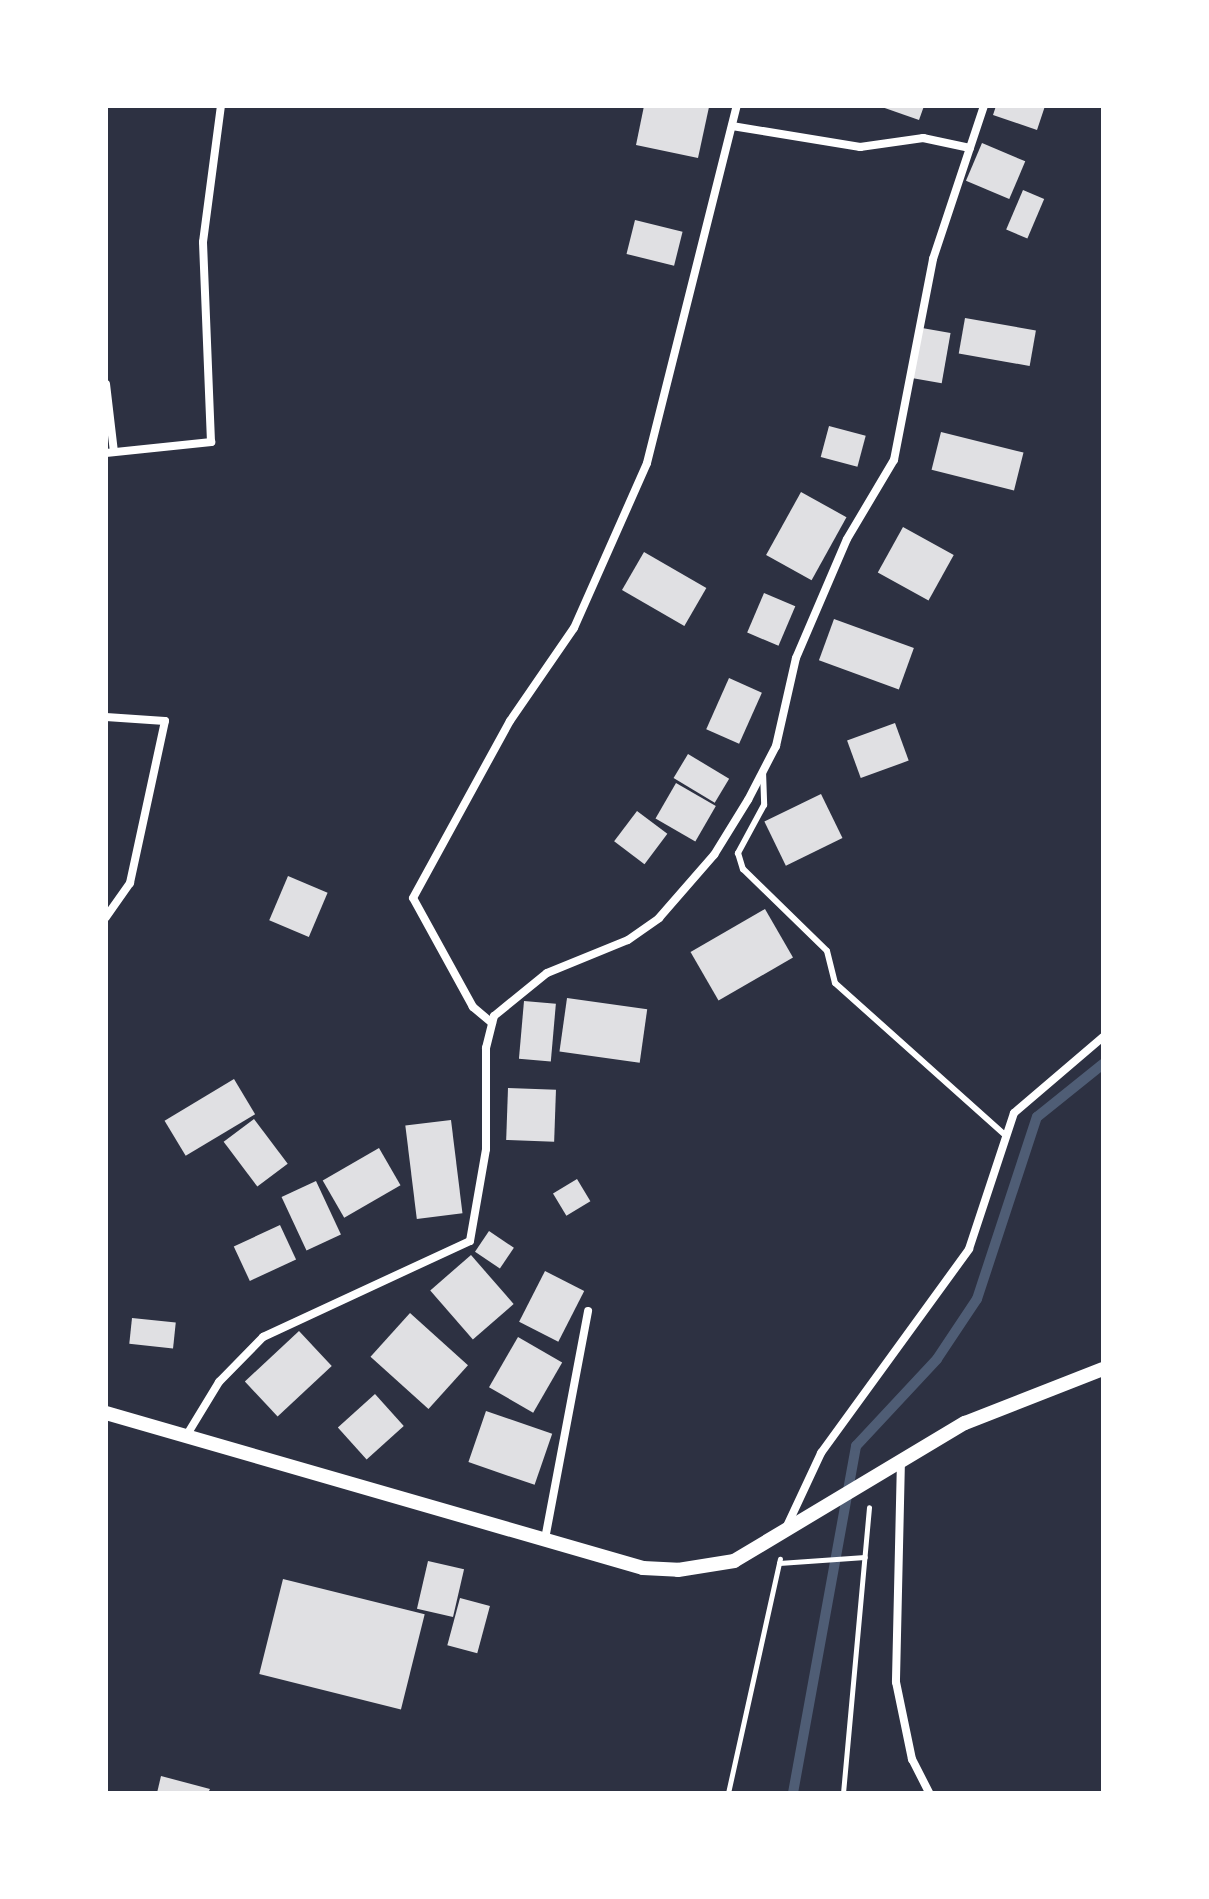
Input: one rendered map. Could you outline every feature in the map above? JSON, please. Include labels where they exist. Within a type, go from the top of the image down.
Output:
[{"type":"street","points":[[106,384],[110,452],[211,442],[203,242],[221,106]]},
{"type":"street","points":[[492,1023],[473,1007],[413,898],[510,721],[574,628],[647,463],[737,106]]},
{"type":"street","points":[[188,1433],[219,1382],[263,1337],[470,1241],[486,1149],[492,1023],[547,973],[628,940],[659,918],[714,855],[776,746],[796,658],[847,539],[894,460],[933,259],[984,106]]},
{"type":"street","points":[[732,126],[860,147],[923,138],[970,148]]},
{"type":"street","points":[[106,717],[165,721],[130,883],[106,917]]},
{"type":"street","points":[[787,1526],[821,1453],[969,1249],[1014,1113],[1103,1037]]},
{"type":"street","points":[[545,1539],[588,1311]]},
{"type":"street","points":[[106,1413],[188,1433],[643,1568],[678,1570],[734,1561],[787,1526],[965,1423],[1103,1369]]},
{"type":"street","points":[[901,1458],[896,1682],[912,1759],[929,1793]]},
{"type":"lane","points":[[763,771],[764,805],[738,853],[743,869],[827,951],[835,983],[1006,1136]]},
{"type":"path","points":[[843,1793],[872,1479]]},
{"type":"path","points":[[728,1793],[787,1526]]},
{"type":"path","points":[[779,1563],[865,1557]]},
{"type":"building","points":[[644,106],[709,107],[698,158],[636,145]]},
{"type":"building","points":[[879,106],[924,106],[919,120]]},
{"type":"building","points":[[996,106],[1045,106],[1037,130],[993,115]]},
{"type":"building","points":[[982,143],[1025,161],[1009,199],[966,181]]},
{"type":"building","points":[[1023,190],[1044,199],[1027,239],[1006,230]]},
{"type":"building","points":[[635,220],[683,232],[674,266],[627,254]]},
{"type":"building","points":[[965,318],[1036,331],[1030,366],[959,353]]},
{"type":"building","points":[[922,328],[951,333],[942,383],[913,378]]},
{"type":"building","points":[[829,426],[866,436],[857,467],[821,457]]},
{"type":"building","points":[[941,432],[1023,453],[1014,490],[932,470]]},
{"type":"building","points":[[801,492],[846,517],[812,580],[766,555]]},
{"type":"building","points":[[903,527],[954,555],[929,601],[878,572]]},
{"type":"building","points":[[644,552],[706,588],[684,626],[622,590]]},
{"type":"building","points":[[764,593],[795,606],[778,646],[747,633]]},
{"type":"building","points":[[834,619],[914,648],[899,689],[819,660]]},
{"type":"building","points":[[729,678],[762,693],[739,744],[706,729]]},
{"type":"building","points":[[895,723],[909,761],[861,778],[847,740]]},
{"type":"building","points":[[688,754],[729,779],[715,803],[674,778]]},
{"type":"building","points":[[676,783],[716,806],[695,842],[656,819]]},
{"type":"building","points":[[821,794],[842,838],[786,866],[764,822]]},
{"type":"building","points":[[637,811],[667,834],[644,864],[614,841]]},
{"type":"building","points":[[288,876],[328,893],[309,937],[269,920]]},
{"type":"building","points":[[765,909],[793,957],[719,1000],[691,952]]},
{"type":"building","points":[[567,998],[647,1009],[640,1063],[559,1051]]},
{"type":"building","points":[[524,1001],[556,1004],[551,1062],[519,1059]]},
{"type":"building","points":[[234,1079],[255,1114],[186,1156],[165,1121]]},
{"type":"building","points":[[508,1088],[556,1090],[554,1142],[506,1140]]},
{"type":"building","points":[[254,1119],[288,1164],[257,1187],[224,1142]]},
{"type":"building","points":[[451,1120],[462,1213],[417,1219],[405,1126]]},
{"type":"building","points":[[379,1148],[400,1185],[344,1218],[323,1180]]},
{"type":"building","points":[[577,1179],[590,1201],[566,1216],[553,1193]]},
{"type":"building","points":[[316,1181],[341,1234],[306,1251],[282,1197]]},
{"type":"building","points":[[280,1225],[296,1259],[250,1281],[234,1247]]},
{"type":"building","points":[[489,1231],[514,1248],[500,1269],[475,1252]]},
{"type":"building","points":[[471,1255],[514,1304],[473,1339],[430,1290]]},
{"type":"building","points":[[545,1271],[584,1291],[558,1342],[519,1322]]},
{"type":"building","points":[[410,1313],[468,1365],[428,1409],[371,1357]]},
{"type":"building","points":[[132,1318],[176,1323],[173,1348],[129,1344]]},
{"type":"building","points":[[299,1331],[332,1366],[278,1417],[245,1381]]},
{"type":"building","points":[[518,1337],[562,1362],[533,1413],[489,1387]]},
{"type":"building","points":[[375,1394],[404,1426],[367,1459],[338,1427]]},
{"type":"building","points":[[486,1411],[552,1434],[535,1485],[468,1462]]},
{"type":"building","points":[[428,1561],[464,1569],[453,1617],[417,1609]]},
{"type":"building","points":[[283,1579],[425,1614],[401,1709],[259,1674]]},
{"type":"building","points":[[460,1598],[490,1606],[477,1653],[447,1645]]},
{"type":"building","points":[[161,1776],[210,1789],[208,1793],[157,1793]]},
{"type":"waterway","points":[[793,1793],[856,1446],[937,1359],[977,1299],[1037,1117],[1103,1064]]}]
